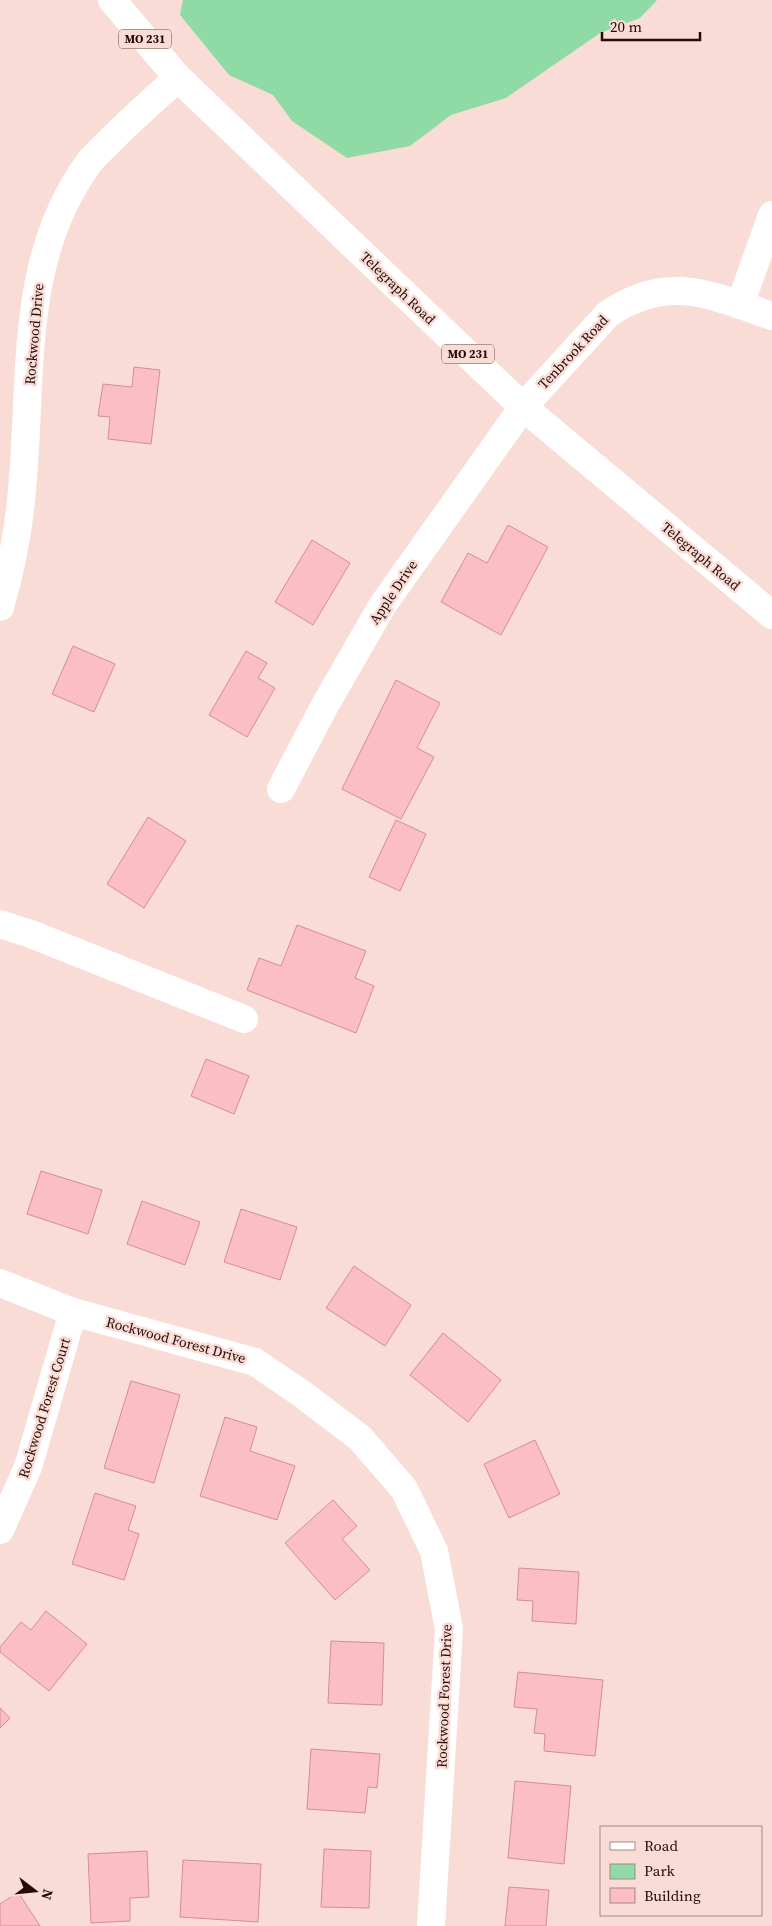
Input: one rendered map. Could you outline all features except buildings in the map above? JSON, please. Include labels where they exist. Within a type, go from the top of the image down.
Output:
[{"type":"street","name":"Telegraph Road","points":[[112,0],[178,78],[523,407],[772,615]]},
{"type":"street","name":"Rockwood Drive","points":[[0,608],[17,531],[23,481],[32,323],[37,282],[50,236],[66,199],[88,163],[130,121],[178,78]]},
{"type":"street","points":[[740,306],[772,215]]},
{"type":"street","name":"Tenbrook Road","points":[[523,407],[608,314],[622,304],[640,296],[657,291],[692,292],[772,316]]},
{"type":"street","name":"Apple Drive","points":[[281,789],[324,707],[382,606],[523,407]]},
{"type":"street","points":[[0,924],[40,938],[244,1020]]},
{"type":"street","name":"Rockwood Forest Drive","points":[[0,1283],[73,1312],[255,1362],[302,1394],[360,1438],[404,1488],[434,1551],[449,1628],[431,1926]]},
{"type":"street","name":"Rockwood Forest Court","points":[[0,1530],[28,1468],[73,1312]]},
{"type":"green space","points":[[183,0],[657,0],[640,18],[600,33],[506,98],[451,115],[410,146],[347,158],[292,121],[273,95],[229,75],[180,15]]}]
